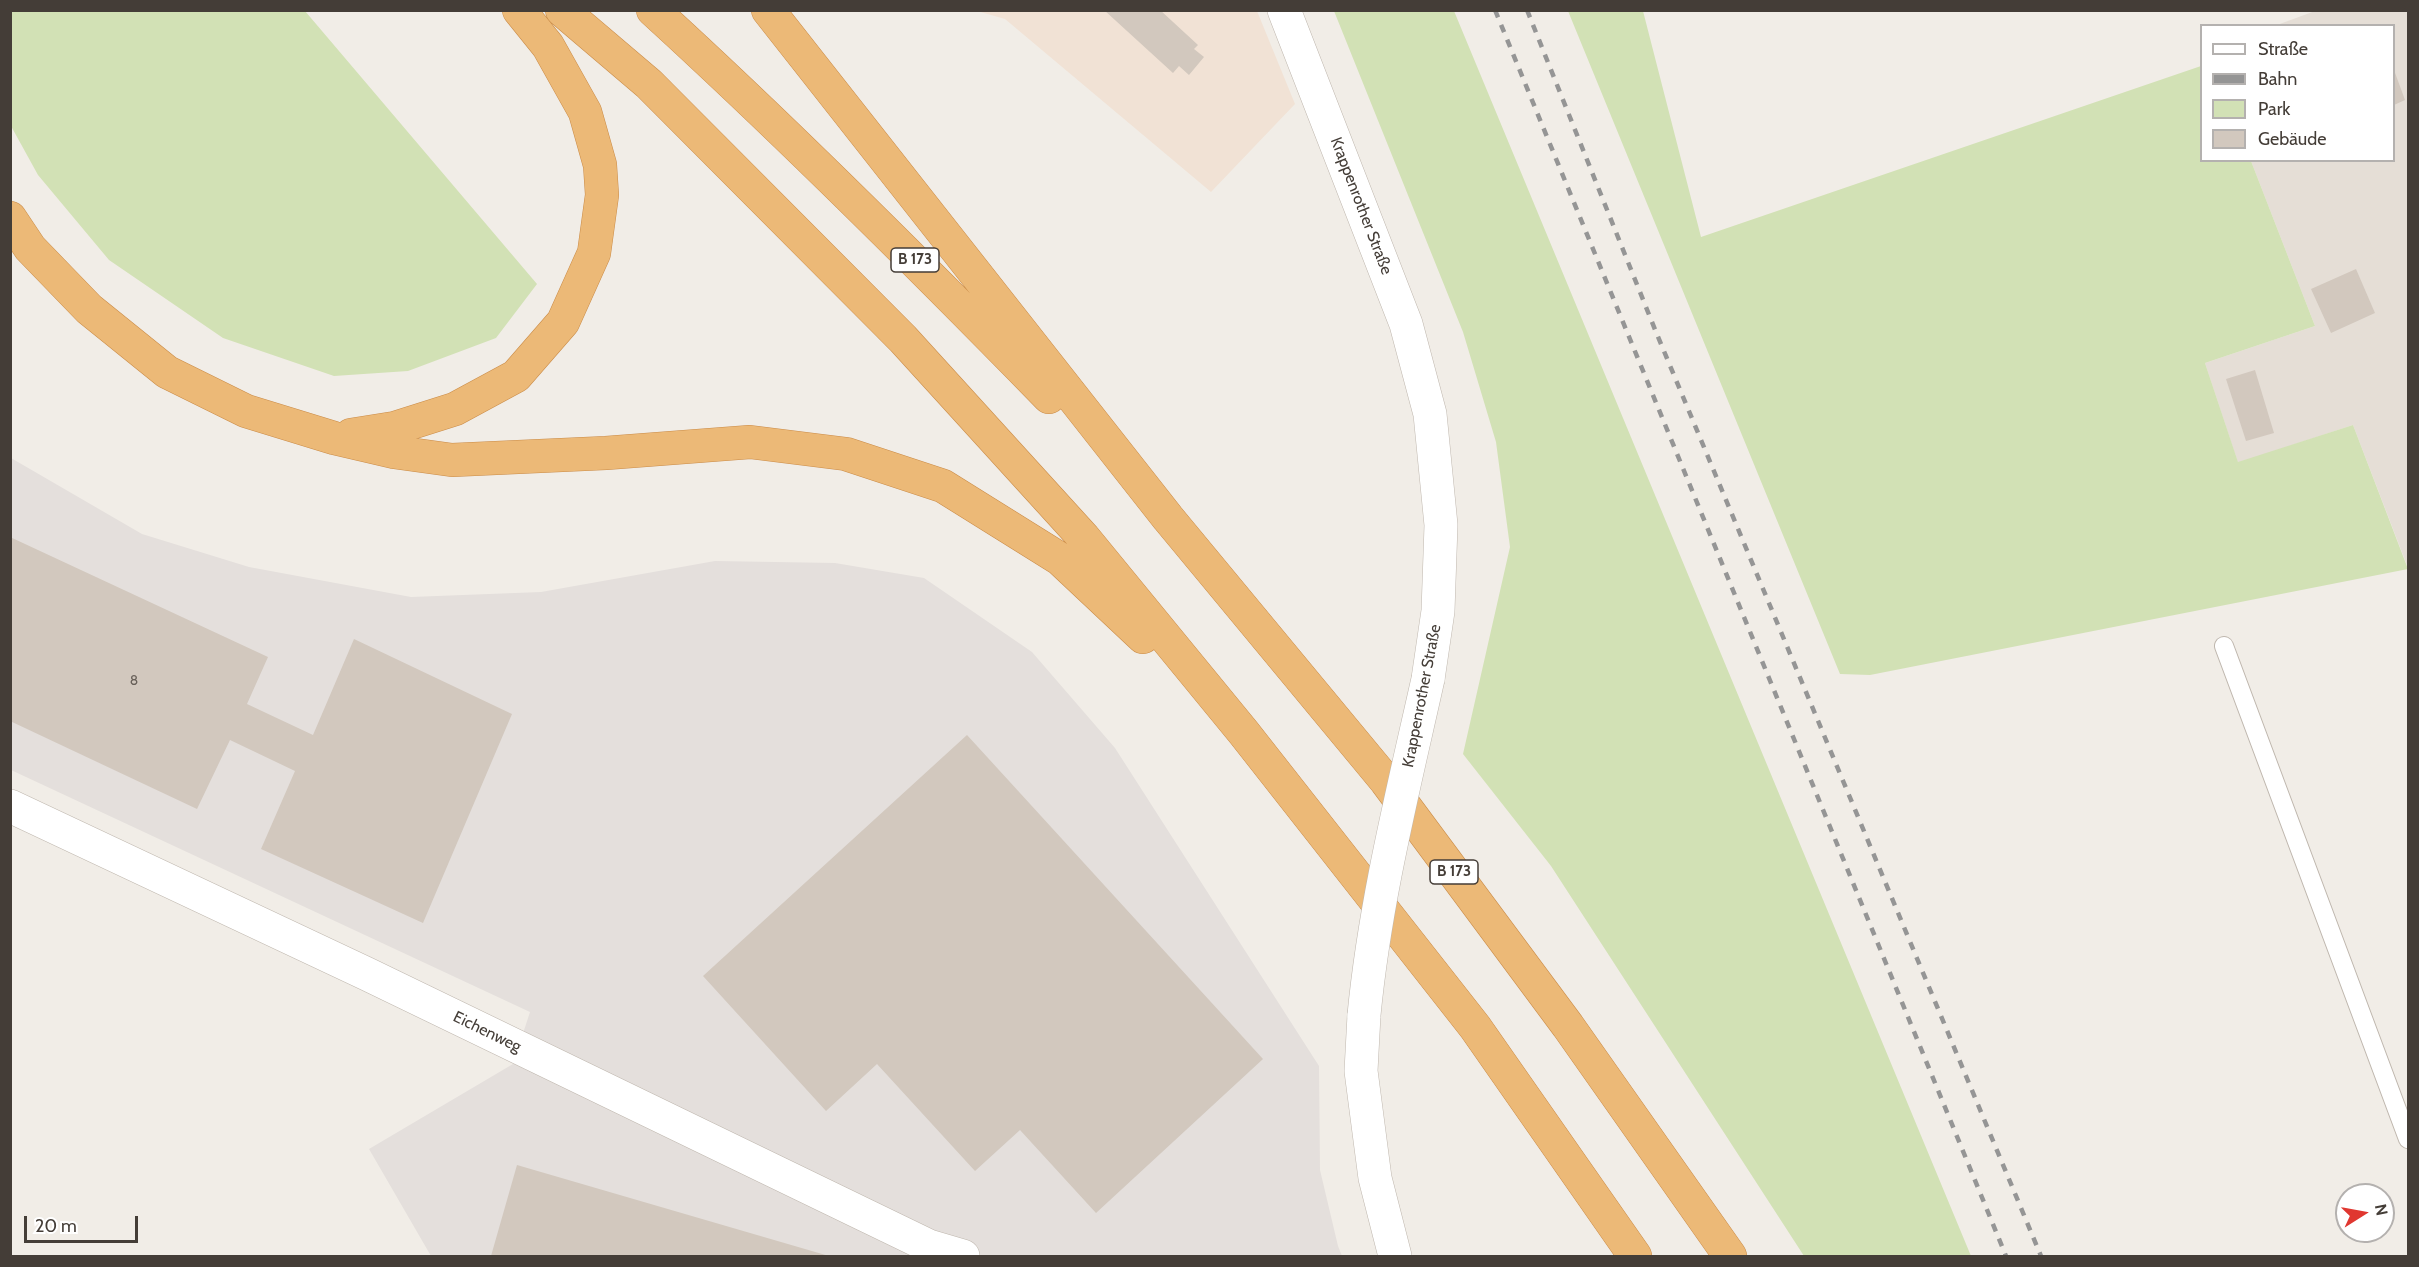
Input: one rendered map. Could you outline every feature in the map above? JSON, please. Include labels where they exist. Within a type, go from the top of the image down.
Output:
[{"type":"highway","points":[[334,438],[395,428],[455,409],[516,376],[563,322],[594,253],[602,195],[600,165],[585,112],[548,46],[519,10]]},
{"type":"highway","points":[[562,10],[650,84],[903,339],[1084,538],[1245,733],[1475,1027],[1635,1257]]},
{"type":"highway","name":"B 173","points":[[654,10],[753,101],[941,286],[1168,519],[1386,780],[1568,1026],[1730,1257]]},
{"type":"highway","points":[[768,10],[1168,519]]},
{"type":"highway","points":[[10,218],[30,248],[89,309],[167,372],[246,411],[334,438],[394,452],[452,460],[606,453],[750,442],[846,454],[944,486],[1060,558],[1245,733]]},
{"type":"street","name":"Krappenrother Straße","points":[[1284,10],[1406,324],[1430,414],[1441,525],[1438,611],[1428,679],[1381,889],[1370,953],[1364,1015],[1361,1071],[1375,1178],[1395,1257]]},
{"type":"street","name":"Eichenweg","points":[[10,806],[376,978],[928,1251],[963,1257]]},
{"type":"lane","points":[[2224,646],[2409,1139]]},
{"type":"shaded area","points":[[977,11],[1257,11],[1295,104],[1211,192],[1005,19]]},
{"type":"shaded area","points":[[2315,11],[2408,11],[2408,568],[2353,425],[2238,463],[2205,363],[2315,326],[2251,162],[2395,162],[2395,24],[2280,24]]},
{"type":"shaded area","points":[[11,458],[142,534],[249,567],[411,597],[541,592],[715,561],[835,563],[924,578],[1032,652],[1115,748],[1319,1066],[1320,1170],[1342,1256],[431,1256],[369,1149],[513,1064],[530,1012],[11,770]]},
{"type":"green space","points":[[10,11],[305,11],[537,284],[496,338],[408,371],[334,376],[223,338],[109,260],[38,175],[11,126]]},
{"type":"green space","points":[[1334,11],[1454,11],[1971,1256],[1804,1256],[1551,866],[1463,754],[1510,547],[1496,442],[1463,332]]},
{"type":"green space","points":[[1568,11],[1643,11],[1701,237],[2200,66],[2200,162],[2251,162],[2315,326],[2205,363],[2238,462],[2353,425],[2408,569],[1870,675],[1840,674]]},
{"type":"building","points":[[1104,10],[1160,10],[1198,45],[1194,49],[1204,57],[1189,75],[1179,66],[1173,73]]},
{"type":"building","points":[[2395,73],[2405,100],[2395,105]]},
{"type":"building","points":[[2356,269],[2375,313],[2331,333],[2311,289]]},
{"type":"building","points":[[2255,370],[2274,433],[2246,441],[2226,379]]},
{"type":"building","points":[[10,537],[268,657],[247,704],[313,735],[354,639],[512,714],[423,923],[261,849],[295,771],[230,740],[197,809],[10,721]]},
{"type":"building","points":[[967,735],[1263,1059],[1096,1213],[1020,1130],[975,1171],[877,1064],[826,1111],[703,976]]},
{"type":"building","points":[[517,1165],[829,1256],[491,1256]]},
{"type":"railway","points":[[1495,10],[2006,1256]]},
{"type":"railway","points":[[1527,10],[1656,332],[2041,1256]]}]
